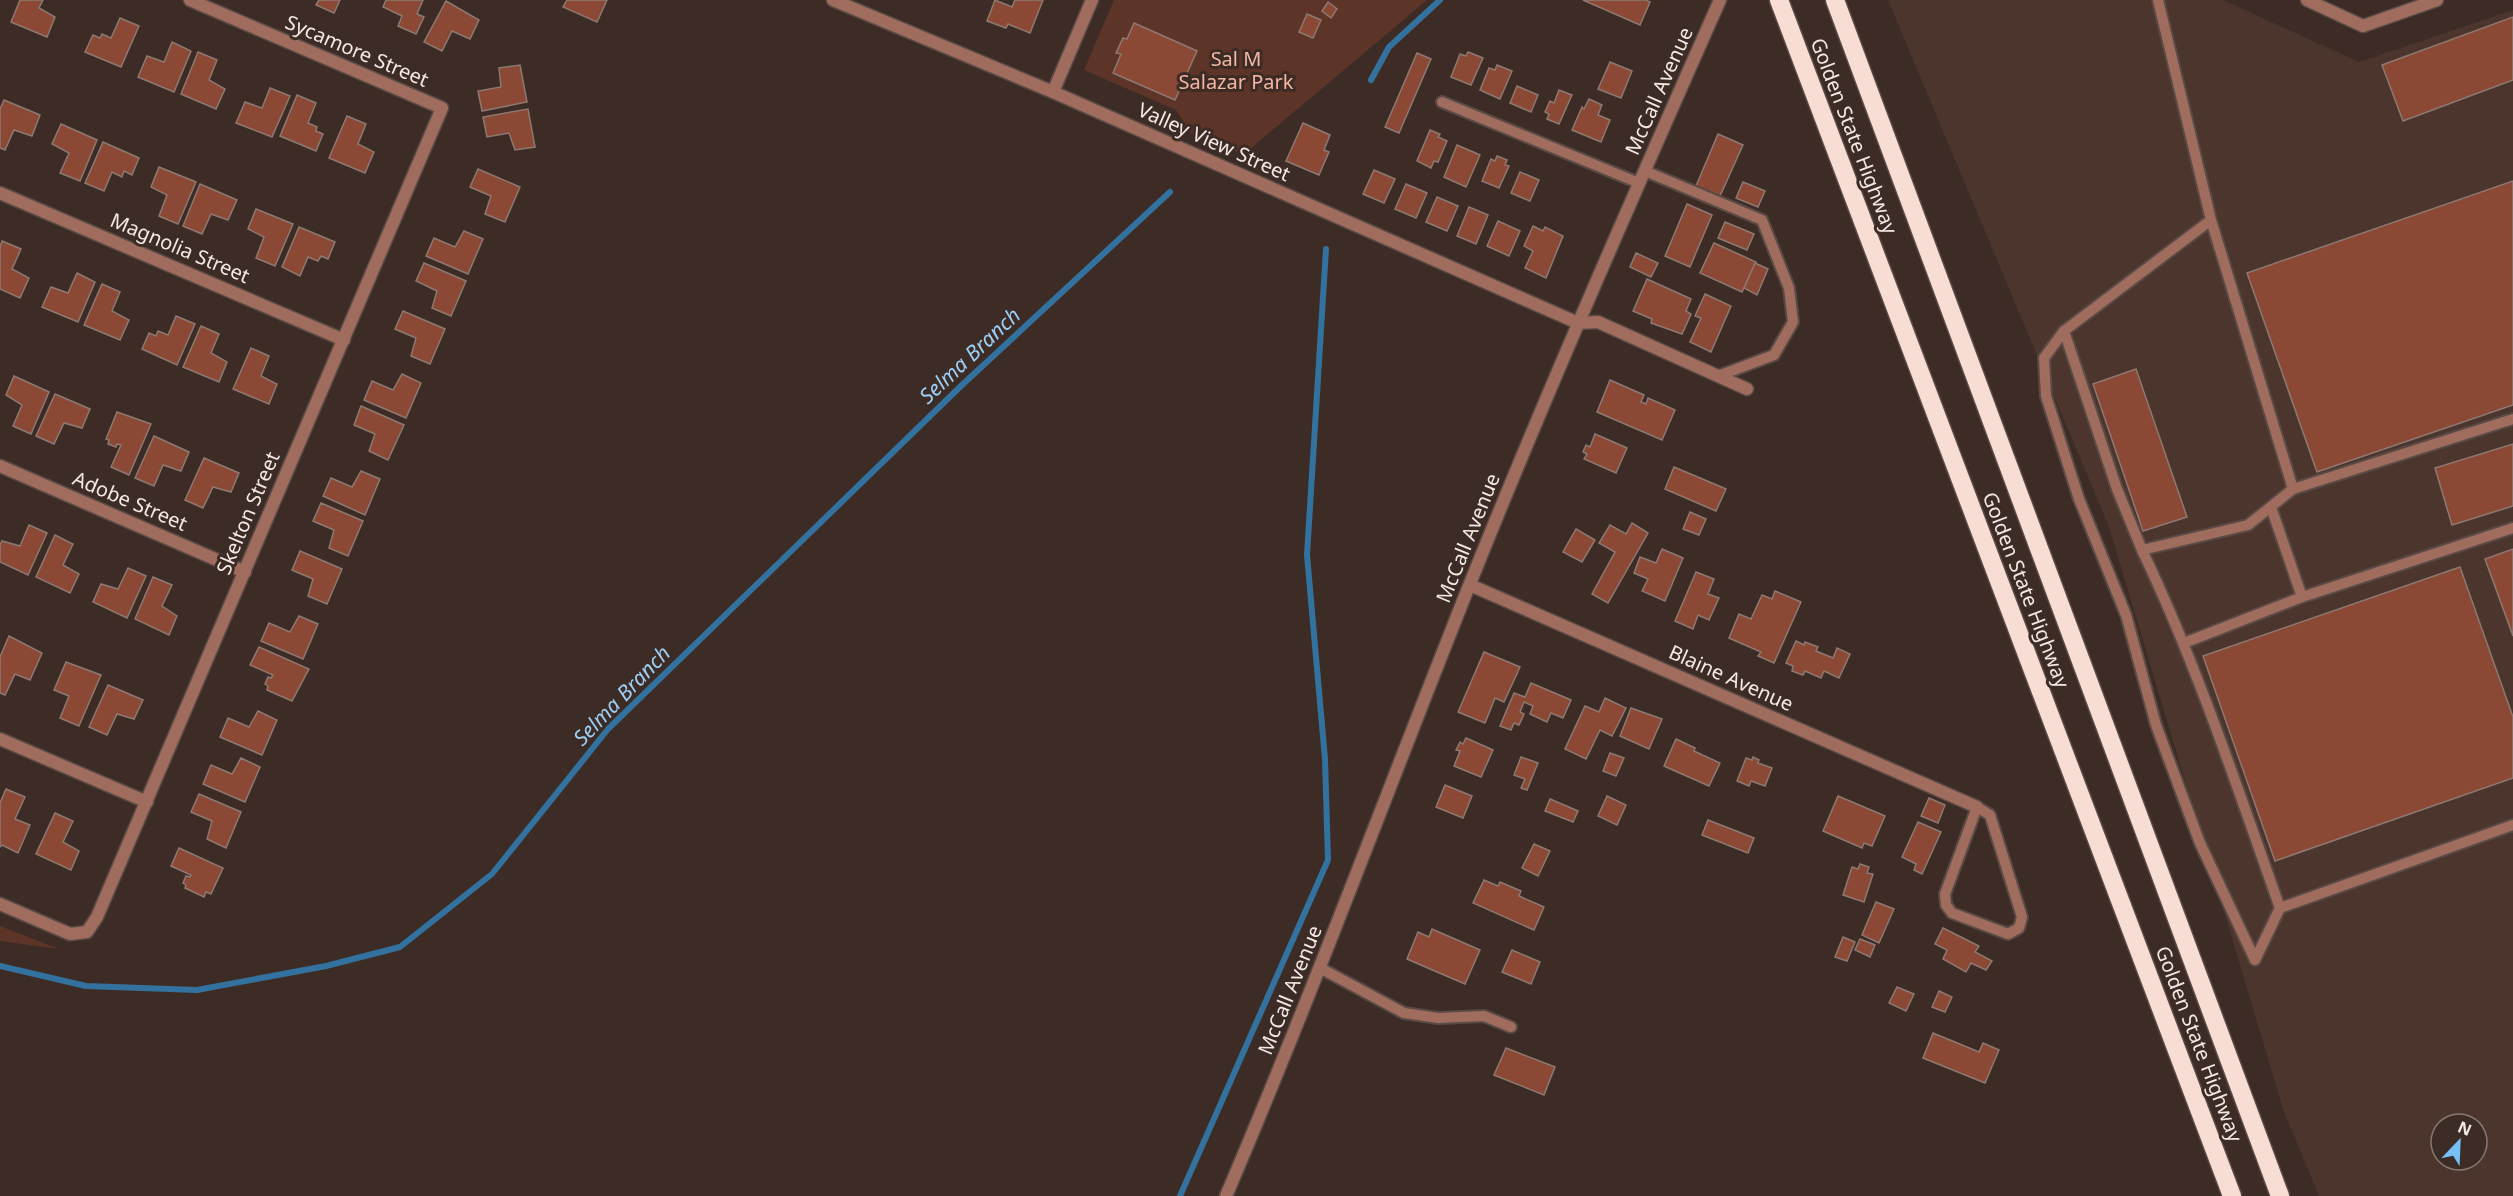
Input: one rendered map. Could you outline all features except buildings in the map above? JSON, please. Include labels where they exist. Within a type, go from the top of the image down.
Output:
[{"type":"highway","name":"Golden State Highway","points":[[1779,0],[2232,1196]]},
{"type":"highway","name":"Golden State Highway","points":[[1835,0],[2280,1196]]},
{"type":"street","name":"Sycamore Street","points":[[190,0],[442,108]]},
{"type":"street","name":"Valley View Street","points":[[833,0],[1053,92],[1578,323],[1599,322],[1747,388]]},
{"type":"street","points":[[1053,92],[1092,0]]},
{"type":"street","name":"McCall Avenue","points":[[1226,1196],[1268,1098],[1470,585],[1578,323],[1720,0]]},
{"type":"street","points":[[2307,0],[2363,26],[2437,0]]},
{"type":"street","name":"Skelton Street","points":[[0,904],[70,934],[87,932],[97,917],[442,108]]},
{"type":"street","name":"Magnolia Street","points":[[0,193],[344,340]]},
{"type":"street","name":"Adobe Street","points":[[0,466],[245,572]]},
{"type":"street","name":"Blaine Avenue","points":[[1470,585],[1977,807]]},
{"type":"street","points":[[0,739],[147,802]]},
{"type":"lane","points":[[2158,0],[2211,220],[2293,489]]},
{"type":"lane","points":[[1442,102],[1639,183]]},
{"type":"lane","points":[[1645,171],[1762,220],[1789,288],[1793,322],[1774,355],[1718,376]]},
{"type":"lane","points":[[2211,220],[2064,331],[2044,358],[2046,396],[2079,499],[2126,615],[2156,725],[2200,843],[2255,960],[2280,908],[2513,825]]},
{"type":"lane","points":[[2064,331],[2117,489],[2184,643],[2280,908]]},
{"type":"lane","points":[[2142,550],[2248,525],[2293,489],[2513,419]]},
{"type":"lane","points":[[2271,507],[2302,597]]},
{"type":"lane","points":[[2184,643],[2302,597],[2513,528]]},
{"type":"lane","points":[[1977,807],[1990,815],[2022,916],[2019,928],[2008,934],[1952,913],[1946,905],[1945,894],[1977,807]]},
{"type":"lane","points":[[1320,968],[1404,1013],[1438,1018],[1484,1016],[1511,1027]]},
{"type":"shaded area","points":[[1888,0],[2223,0],[2359,62],[2513,10],[2513,1196],[2319,1196],[2284,1112],[2109,527]]},
{"type":"green space","name":"Sal M Salazar Park","points":[[1114,0],[1427,0],[1243,155],[1190,132],[1176,110],[1084,70]]},
{"type":"green space","points":[[0,926],[59,949],[0,941]]},
{"type":"waterway","points":[[1371,80],[1389,47],[1440,0]]},
{"type":"waterway","name":"Selma Branch","points":[[0,966],[86,986],[197,990],[326,966],[400,947],[492,874],[608,729],[962,385],[1170,192]]},
{"type":"waterway","points":[[1180,1196],[1328,860],[1325,759],[1307,555],[1326,249]]}]
